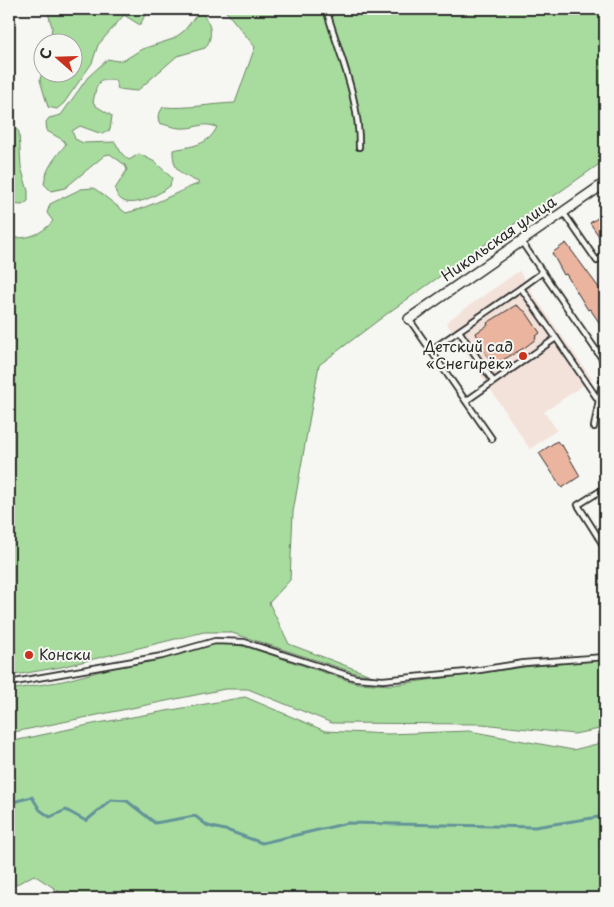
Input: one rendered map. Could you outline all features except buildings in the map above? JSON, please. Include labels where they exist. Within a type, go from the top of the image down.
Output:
[{"type":"street","name":"Никольская улица","points":[[409,319],[605,183]]},
{"type":"lane","points":[[326,9],[359,126],[359,147]]},
{"type":"lane","points":[[563,212],[597,260],[605,255]]},
{"type":"lane","points":[[521,241],[605,365],[594,427]]},
{"type":"lane","points":[[431,350],[543,272]]},
{"type":"lane","points":[[521,288],[599,401]]},
{"type":"lane","points":[[409,319],[492,439]]},
{"type":"lane","points":[[458,331],[493,381]]},
{"type":"lane","points":[[466,401],[556,338]]},
{"type":"lane","points":[[605,488],[578,505],[605,550]]},
{"type":"lane","points":[[9,683],[162,656],[215,640],[244,642],[356,678],[383,680],[467,672],[524,663],[605,657]]},
{"type":"shaded area","name":"Детский сад «Снегирёк»","points":[[519,271],[531,288],[530,290],[592,379],[544,412],[557,430],[530,449],[446,322]]},
{"type":"green space","points":[[47,9],[148,9],[140,25],[124,15],[98,45],[92,63],[82,77],[82,32],[51,32],[52,27]]},
{"type":"green space","points":[[224,9],[605,9],[605,160],[392,310],[319,365],[293,512],[290,580],[269,603],[289,644],[373,676],[356,673],[229,632],[204,632],[61,667],[9,676],[9,237],[27,237],[43,230],[53,221],[47,213],[50,204],[81,189],[94,188],[126,213],[145,207],[200,183],[180,172],[173,158],[173,150],[204,142],[217,127],[204,125],[186,128],[176,127],[159,123],[158,116],[163,107],[235,103],[255,47]]},
{"type":"green space","points":[[198,13],[202,14],[208,22],[210,30],[210,39],[205,48],[177,56],[137,91],[118,89],[115,80],[101,80],[96,88],[93,102],[112,116],[110,130],[102,134],[80,126],[72,131],[75,139],[83,143],[115,142],[122,154],[129,160],[139,154],[155,162],[172,178],[170,186],[140,201],[132,203],[124,201],[119,197],[115,189],[127,170],[125,165],[110,154],[105,155],[65,188],[51,191],[44,184],[45,178],[52,162],[66,144],[63,140],[47,131],[46,122],[49,118],[61,115],[88,77],[108,59],[117,61],[126,59],[142,49],[173,39],[184,31]]},
{"type":"green space","points":[[41,82],[79,82],[64,103],[57,109],[48,107]]},
{"type":"green space","points":[[9,121],[19,132],[21,167],[28,191],[28,201],[22,205],[9,204]]},
{"type":"green space","points":[[224,642],[250,648],[356,683],[391,685],[532,666],[605,660],[605,728],[574,734],[482,724],[332,723],[248,689],[225,689],[9,733],[9,690],[63,681],[188,648]]},
{"type":"green space","points":[[245,697],[325,731],[388,734],[469,731],[573,750],[605,742],[605,898],[64,898],[57,890],[34,875],[13,886],[12,898],[9,898],[9,742],[93,724]]},
{"type":"waterway","points":[[9,803],[32,797],[40,810],[50,817],[66,810],[86,821],[111,800],[127,801],[155,823],[195,816],[208,826],[229,831],[262,843],[348,823],[535,827],[605,816]]},
{"type":"place","name":"Детский сад «Снегирёк»","points":[[523,356]]},
{"type":"place","name":"Конски","points":[[29,655]]}]
